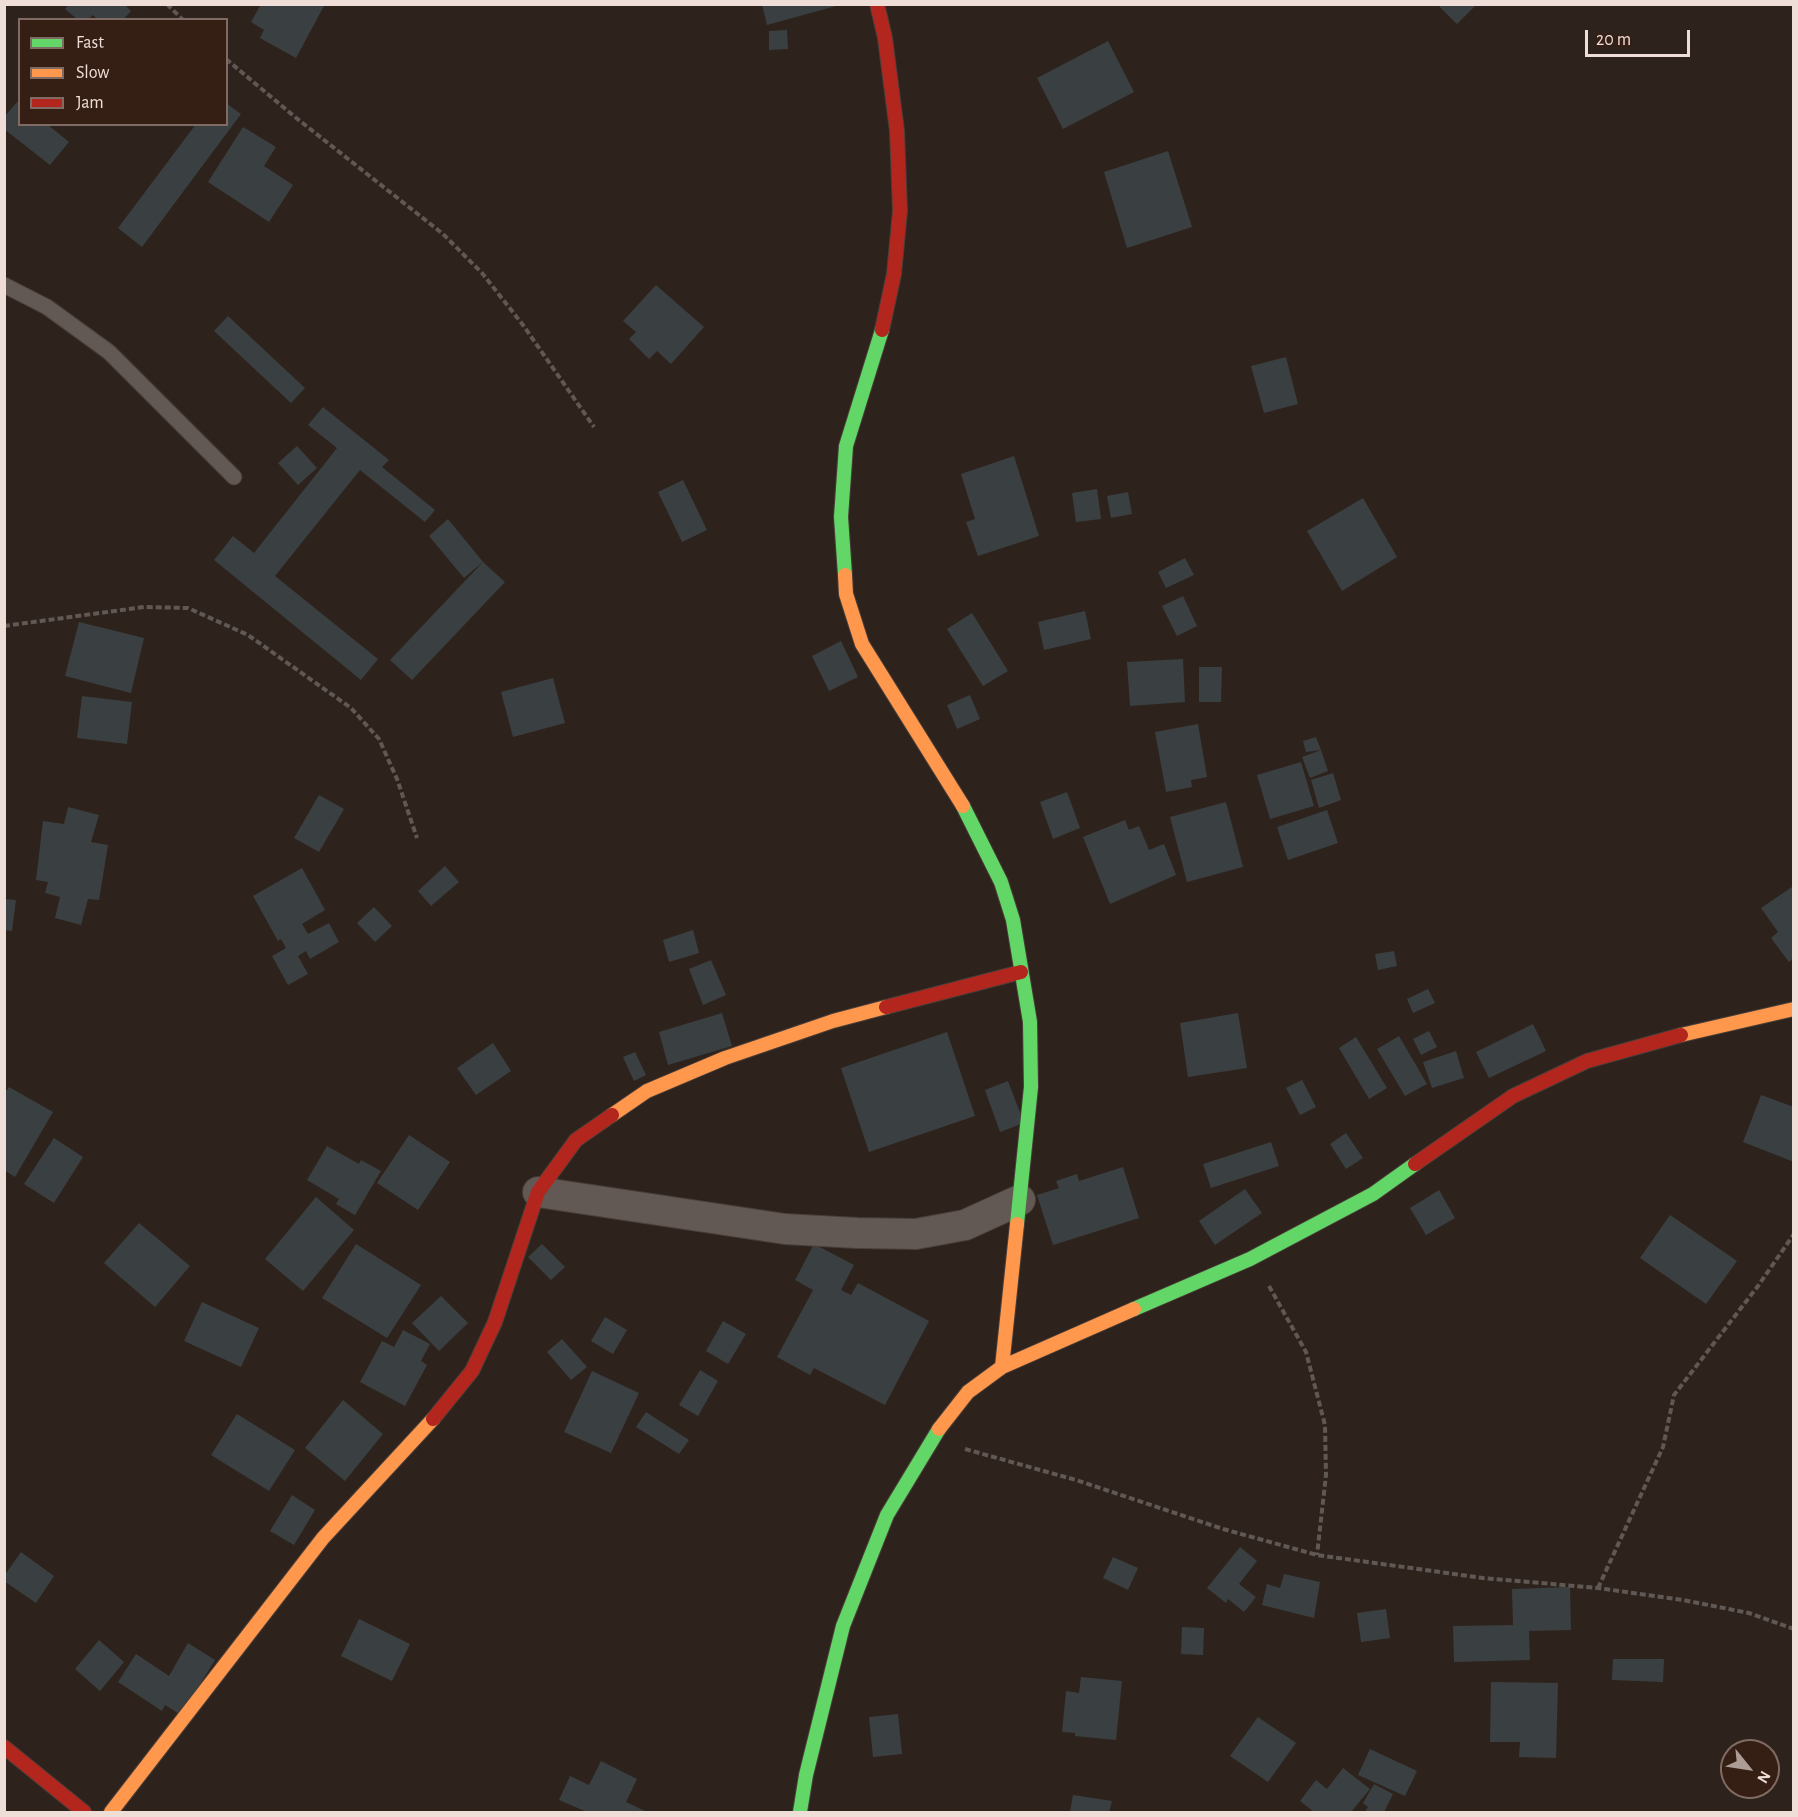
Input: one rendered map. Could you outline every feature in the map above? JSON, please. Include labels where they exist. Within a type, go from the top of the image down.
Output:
[{"type":"street","points":[[878,4],[885,38],[897,131],[900,211],[894,274],[879,345],[846,446],[841,517],[846,594],[862,644],[963,806],[1001,882],[1013,920],[1030,1022],[1031,1087],[1002,1367]]},
{"type":"street","points":[[111,1812],[323,1538],[415,1441],[472,1371],[495,1322],[538,1192],[576,1140],[647,1091],[726,1058],[833,1021],[1021,972]]},
{"type":"street","points":[[800,1812],[806,1775],[843,1626],[887,1515],[931,1439],[968,1392],[1002,1367],[1250,1259],[1373,1194],[1448,1139],[1513,1096],[1587,1061],[1664,1039],[1794,1009]]},
{"type":"street","points":[[538,1192],[773,1227],[857,1233],[916,1234],[965,1225],[1020,1200]]},
{"type":"street","points":[[4,1747],[84,1812]]},
{"type":"lane","points":[[4,285],[47,307],[109,352],[234,477]]},
{"type":"path","points":[[167,4],[181,18]]},
{"type":"path","points":[[228,60],[295,117],[444,234],[482,273],[594,427]]},
{"type":"path","points":[[4,626],[144,607],[188,608],[248,635],[351,708],[379,739],[397,779],[417,838]]},
{"type":"path","points":[[1598,1588],[1663,1447],[1674,1395],[1758,1286],[1794,1234]]},
{"type":"path","points":[[1250,1259],[1288,1316],[1306,1352],[1318,1391],[1325,1425],[1326,1474],[1317,1555]]},
{"type":"path","points":[[931,1439],[1076,1480],[1223,1529],[1317,1555],[1483,1578],[1598,1588],[1749,1613],[1794,1629]]},
{"type":"building","points":[[69,4],[124,4],[131,11],[125,18],[96,18],[93,15],[90,18],[76,18],[65,9]]},
{"type":"building","points":[[261,4],[325,4],[296,58],[260,38],[264,30],[251,22]]},
{"type":"building","points":[[762,4],[835,4],[836,6],[767,25]]},
{"type":"building","points":[[1437,4],[1477,4],[1457,24]]},
{"type":"building","points":[[787,30],[788,49],[769,50],[769,31]]},
{"type":"building","points":[[1108,41],[1134,92],[1063,129],[1037,78]]},
{"type":"building","points":[[18,101],[18,126],[49,126],[69,142],[50,165],[4,129],[4,117]]},
{"type":"building","points":[[228,104],[241,114],[142,247],[118,228],[194,126],[228,126]]},
{"type":"building","points":[[243,127],[276,147],[264,166],[293,185],[269,222],[208,182]]},
{"type":"building","points":[[1168,151],[1192,227],[1127,248],[1104,172]]},
{"type":"building","points":[[656,285],[704,327],[671,364],[657,351],[649,359],[629,339],[636,332],[623,321]]},
{"type":"building","points":[[228,316],[305,388],[291,403],[214,331]]},
{"type":"building","points":[[1286,357],[1298,404],[1264,413],[1251,366]]},
{"type":"building","points":[[323,407],[389,460],[382,467],[435,510],[425,522],[360,470],[275,576],[378,659],[361,680],[214,560],[233,536],[254,553],[337,448],[308,425]]},
{"type":"building","points":[[297,446],[317,468],[298,485],[278,463]]},
{"type":"building","points":[[1014,456],[1039,536],[978,556],[966,522],[975,519],[961,474]]},
{"type":"building","points":[[683,480],[707,530],[682,542],[658,492]]},
{"type":"building","points":[[1097,489],[1101,519],[1076,522],[1072,493]]},
{"type":"building","points":[[1128,492],[1132,514],[1111,518],[1107,496]]},
{"type":"building","points":[[1363,498],[1397,557],[1342,591],[1307,531]]},
{"type":"building","points":[[448,519],[483,562],[464,578],[429,536]]},
{"type":"building","points":[[1185,558],[1194,575],[1166,588],[1158,572]]},
{"type":"building","points":[[483,562],[505,582],[412,680],[390,660]]},
{"type":"building","points":[[1183,596],[1197,626],[1177,636],[1162,606]]},
{"type":"building","points":[[1085,611],[1091,639],[1044,650],[1038,622]]},
{"type":"building","points":[[972,613],[1008,671],[983,686],[947,629]]},
{"type":"building","points":[[79,622],[144,638],[131,693],[65,676]]},
{"type":"building","points":[[841,641],[858,677],[829,691],[812,656]]},
{"type":"building","points":[[1183,659],[1185,702],[1130,706],[1127,662]]},
{"type":"building","points":[[1199,667],[1222,667],[1221,702],[1199,702]]},
{"type":"building","points":[[553,678],[565,723],[513,737],[501,692]]},
{"type":"building","points":[[970,695],[980,719],[957,729],[947,705]]},
{"type":"building","points":[[82,696],[132,702],[127,744],[77,738]]},
{"type":"building","points":[[1198,724],[1207,777],[1191,780],[1192,787],[1166,792],[1155,732]]},
{"type":"building","points":[[1316,737],[1321,750],[1306,752],[1303,741]]},
{"type":"building","points":[[1321,750],[1328,771],[1310,778],[1302,757]]},
{"type":"building","points":[[1301,762],[1314,806],[1270,819],[1257,775]]},
{"type":"building","points":[[1333,773],[1341,800],[1319,808],[1311,780]]},
{"type":"building","points":[[1067,792],[1080,828],[1053,839],[1040,802]]},
{"type":"building","points":[[319,795],[344,809],[319,852],[294,838]]},
{"type":"building","points":[[1226,802],[1243,867],[1187,882],[1170,817]]},
{"type":"building","points":[[68,807],[99,815],[91,842],[108,845],[99,900],[88,899],[81,925],[55,918],[60,897],[45,893],[48,882],[36,880],[43,821],[64,824]]},
{"type":"building","points":[[1327,810],[1338,843],[1288,860],[1277,827]]},
{"type":"building","points":[[1125,820],[1129,830],[1139,826],[1149,850],[1164,844],[1176,875],[1110,904],[1083,837]]},
{"type":"building","points":[[445,866],[459,882],[431,906],[418,891]]},
{"type":"building","points":[[302,868],[325,910],[302,924],[308,934],[329,923],[339,942],[310,959],[306,951],[298,956],[308,974],[288,985],[272,956],[286,948],[281,939],[278,941],[253,896]]},
{"type":"building","points":[[1792,887],[1794,958],[1789,962],[1771,938],[1778,932],[1761,908]]},
{"type":"building","points":[[4,899],[16,900],[12,931],[4,930]]},
{"type":"building","points":[[374,907],[392,926],[375,942],[357,923]]},
{"type":"building","points":[[693,930],[699,953],[669,962],[663,940]]},
{"type":"building","points":[[1394,951],[1397,966],[1378,970],[1375,954]]},
{"type":"building","points":[[711,960],[726,995],[703,1005],[689,969]]},
{"type":"building","points":[[1428,989],[1435,1003],[1413,1013],[1407,999]]},
{"type":"building","points":[[722,1013],[732,1046],[668,1065],[659,1032]]},
{"type":"building","points":[[1238,1013],[1247,1068],[1188,1077],[1180,1023]]},
{"type":"building","points":[[1533,1024],[1546,1051],[1489,1078],[1476,1052]]},
{"type":"building","points":[[1429,1031],[1437,1047],[1421,1055],[1413,1039]]},
{"type":"building","points":[[947,1032],[975,1116],[869,1152],[841,1068]]},
{"type":"building","points":[[1399,1036],[1427,1084],[1405,1096],[1377,1049]]},
{"type":"building","points":[[1356,1037],[1387,1088],[1369,1099],[1339,1048]]},
{"type":"building","points":[[493,1043],[511,1071],[476,1095],[457,1068]]},
{"type":"building","points":[[1456,1051],[1464,1078],[1432,1088],[1423,1062]]},
{"type":"building","points":[[635,1052],[646,1075],[634,1081],[623,1057]]},
{"type":"building","points":[[1302,1080],[1316,1107],[1300,1115],[1286,1088]]},
{"type":"building","points":[[1008,1081],[1024,1123],[1000,1132],[985,1090]]},
{"type":"building","points":[[9,1087],[53,1112],[15,1177],[4,1170],[4,1094]]},
{"type":"building","points":[[1761,1095],[1794,1107],[1794,1162],[1743,1142]]},
{"type":"building","points":[[1346,1133],[1363,1158],[1346,1169],[1330,1144]]},
{"type":"building","points":[[409,1135],[450,1162],[418,1210],[377,1183]]},
{"type":"building","points":[[54,1138],[83,1157],[54,1203],[24,1184]]},
{"type":"building","points":[[1271,1142],[1279,1166],[1211,1188],[1203,1164]]},
{"type":"building","points":[[327,1146],[359,1164],[361,1160],[381,1171],[355,1215],[336,1204],[339,1199],[307,1180]]},
{"type":"building","points":[[1123,1167],[1139,1218],[1053,1245],[1037,1195],[1059,1188],[1056,1181],[1077,1174],[1079,1181]]},
{"type":"building","points":[[1245,1189],[1262,1213],[1215,1245],[1199,1221]]},
{"type":"building","points":[[1439,1190],[1455,1218],[1426,1235],[1410,1208]]},
{"type":"building","points":[[316,1197],[354,1230],[303,1291],[265,1259]]},
{"type":"building","points":[[1670,1215],[1737,1261],[1706,1304],[1640,1258]]},
{"type":"building","points":[[139,1223],[190,1266],[155,1307],[104,1263]]},
{"type":"building","points":[[356,1244],[421,1285],[387,1338],[322,1298]]},
{"type":"building","points":[[542,1244],[565,1267],[551,1280],[528,1257]]},
{"type":"building","points":[[814,1244],[854,1265],[841,1290],[851,1295],[858,1283],[929,1321],[885,1405],[814,1368],[810,1375],[777,1357],[813,1290],[795,1280]]},
{"type":"building","points":[[441,1296],[468,1323],[439,1351],[412,1323]]},
{"type":"building","points":[[202,1302],[259,1328],[241,1367],[184,1341]]},
{"type":"building","points":[[605,1317],[627,1330],[613,1354],[591,1341]]},
{"type":"building","points":[[723,1321],[746,1334],[728,1364],[706,1351]]},
{"type":"building","points":[[403,1330],[430,1344],[421,1361],[427,1365],[405,1406],[360,1382],[382,1341],[394,1347]]},
{"type":"building","points":[[562,1339],[587,1367],[571,1380],[547,1352]]},
{"type":"building","points":[[700,1370],[718,1381],[698,1416],[679,1405]]},
{"type":"building","points":[[592,1371],[639,1393],[611,1453],[564,1432]]},
{"type":"building","points":[[343,1400],[383,1434],[345,1481],[305,1448]]},
{"type":"building","points":[[646,1412],[689,1440],[679,1454],[636,1427]]},
{"type":"building","points":[[237,1414],[295,1450],[269,1491],[211,1455]]},
{"type":"building","points":[[292,1495],[315,1510],[294,1545],[270,1531]]},
{"type":"building","points":[[1240,1547],[1257,1561],[1239,1584],[1256,1597],[1244,1612],[1228,1599],[1226,1603],[1207,1588]]},
{"type":"building","points":[[21,1552],[54,1576],[36,1603],[4,1581],[4,1576]]},
{"type":"building","points":[[1113,1557],[1138,1568],[1128,1590],[1103,1578]]},
{"type":"building","points":[[1284,1574],[1320,1582],[1314,1618],[1262,1605],[1267,1584],[1280,1588]]},
{"type":"building","points":[[1570,1587],[1571,1630],[1529,1631],[1530,1660],[1454,1662],[1453,1626],[1513,1625],[1512,1589]]},
{"type":"building","points":[[1386,1609],[1390,1638],[1361,1642],[1357,1613]]},
{"type":"building","points":[[359,1619],[410,1644],[392,1681],[341,1656]]},
{"type":"building","points":[[1182,1627],[1204,1628],[1203,1655],[1181,1654]]},
{"type":"building","points":[[99,1640],[124,1662],[100,1691],[75,1669]]},
{"type":"building","points":[[188,1643],[215,1660],[181,1715],[165,1705],[162,1711],[118,1682],[136,1654],[169,1676]]},
{"type":"building","points":[[1613,1659],[1664,1659],[1663,1682],[1612,1680]]},
{"type":"building","points":[[1081,1677],[1122,1681],[1116,1740],[1075,1736],[1075,1733],[1062,1732],[1066,1691],[1079,1693]]},
{"type":"building","points":[[1491,1682],[1558,1683],[1556,1758],[1519,1757],[1520,1742],[1490,1742]]},
{"type":"building","points":[[898,1714],[902,1754],[873,1757],[869,1717]]},
{"type":"building","points":[[1258,1717],[1296,1743],[1268,1782],[1230,1756]]},
{"type":"building","points":[[1370,1749],[1417,1771],[1405,1796],[1358,1775]]},
{"type":"building","points":[[601,1761],[637,1779],[626,1802],[647,1812],[587,1812],[559,1800],[570,1776],[589,1785]]},
{"type":"building","points":[[1343,1768],[1370,1789],[1351,1812],[1314,1812],[1300,1801],[1316,1780],[1327,1789]]},
{"type":"building","points":[[1374,1784],[1393,1794],[1384,1812],[1365,1812],[1368,1807],[1363,1803]]},
{"type":"building","points":[[1073,1795],[1112,1801],[1109,1812],[1070,1812]]},
{"type":"traffic: fast","points":[[845,575],[841,517],[846,446],[882,330]]},
{"type":"traffic: fast","points":[[963,806],[1001,882],[1013,920],[1030,1022],[1031,1087],[1017,1224]]},
{"type":"traffic: fast","points":[[1134,1309],[1250,1259],[1373,1194],[1415,1164]]},
{"type":"traffic: fast","points":[[800,1812],[806,1775],[843,1626],[887,1515],[939,1429]]},
{"type":"traffic: slow","points":[[845,575],[846,594],[862,644],[963,806]]},
{"type":"traffic: slow","points":[[612,1115],[647,1091],[725,1058],[833,1021],[886,1007]]},
{"type":"traffic: slow","points":[[1681,1035],[1794,1009]]},
{"type":"traffic: slow","points":[[1002,1367],[1017,1224]]},
{"type":"traffic: slow","points":[[939,1429],[968,1392],[1002,1367],[1134,1309]]},
{"type":"traffic: slow","points":[[111,1812],[323,1538],[433,1419]]},
{"type":"traffic: jam","points":[[877,4],[885,38],[897,131],[900,211],[894,274],[882,330]]},
{"type":"traffic: jam","points":[[886,1007],[1021,972]]},
{"type":"traffic: jam","points":[[1415,1164],[1513,1096],[1587,1061],[1681,1035]]},
{"type":"traffic: jam","points":[[433,1419],[472,1371],[495,1322],[538,1192],[576,1140],[612,1115]]},
{"type":"traffic: jam","points":[[4,1747],[84,1812]]}]
